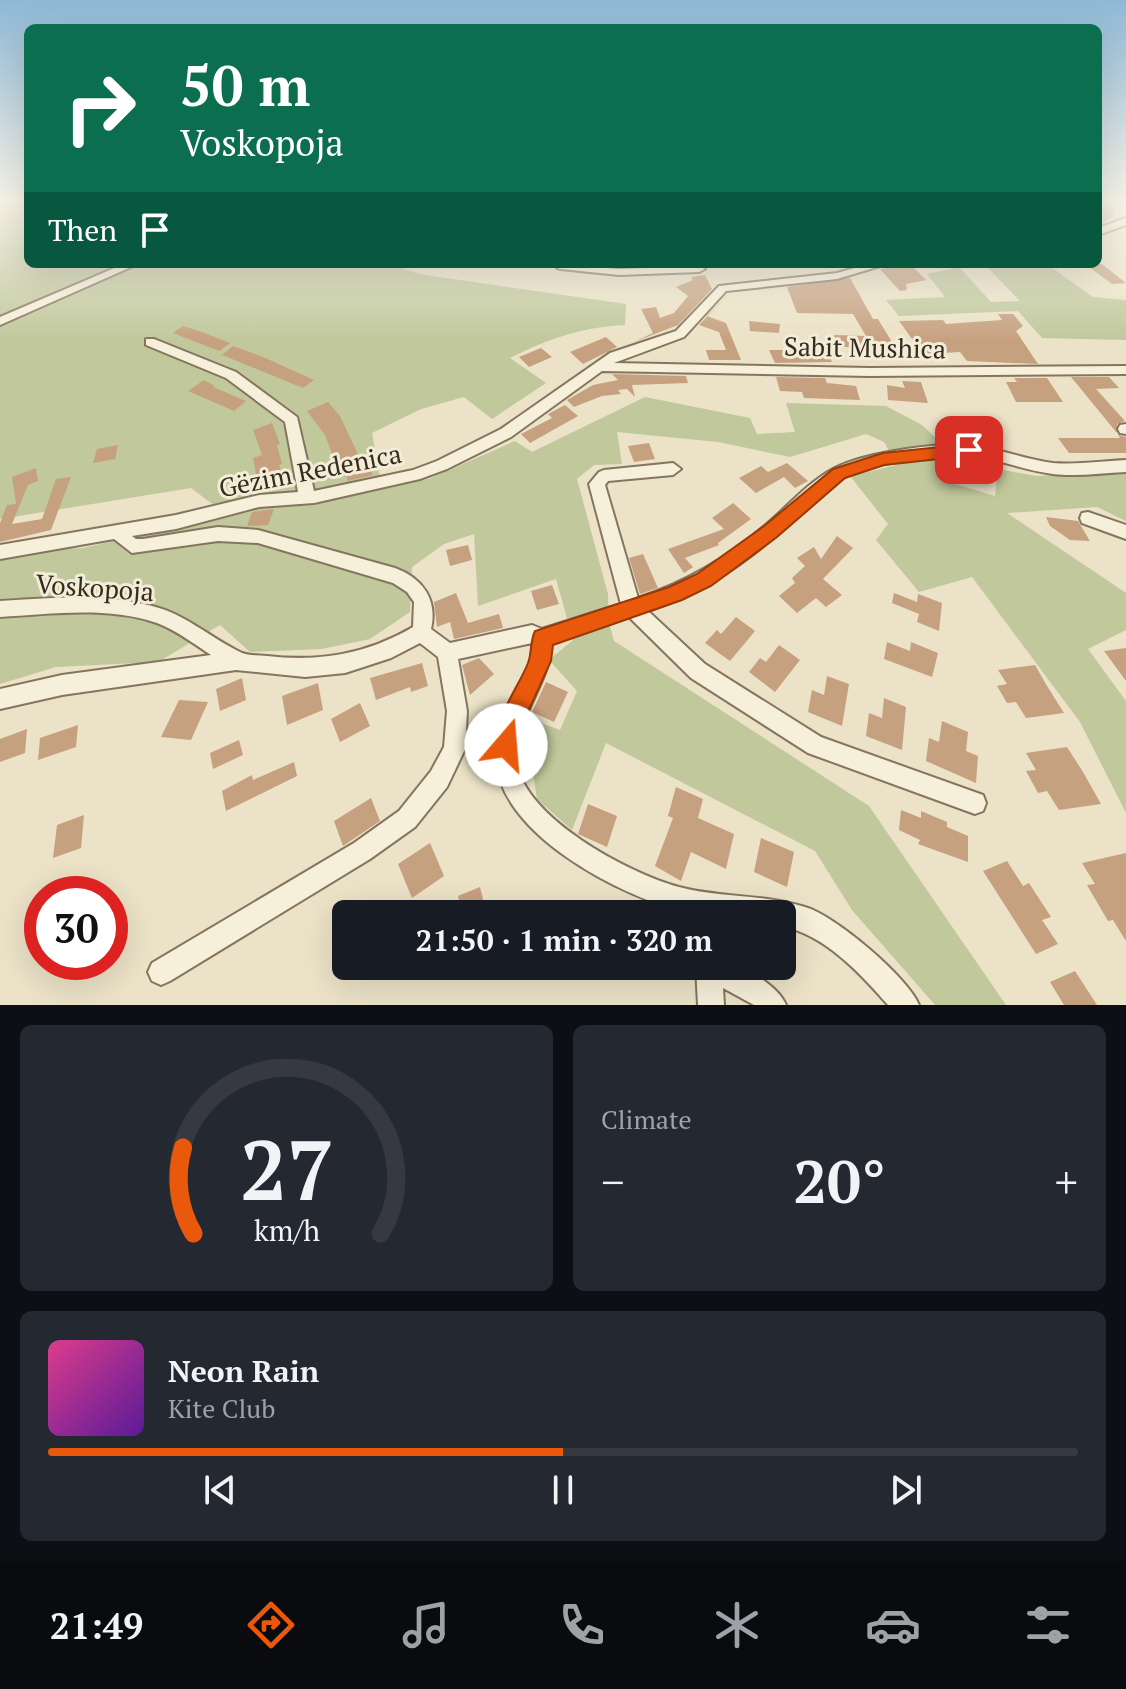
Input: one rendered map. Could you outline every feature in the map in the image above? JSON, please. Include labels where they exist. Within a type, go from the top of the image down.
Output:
[{"type":"street","points":[[0,321],[124,268]]},
{"type":"street","points":[[580,268],[619,272],[671,268]]},
{"type":"street","points":[[699,268],[723,288],[837,276],[867,268]]},
{"type":"street","name":"Gëzim Redenica","points":[[0,552],[118,533],[259,501],[307,498],[392,480],[442,465],[506,433],[615,356],[680,334],[723,288]]},
{"type":"street","points":[[150,342],[231,375],[292,420],[307,498]]},
{"type":"street","name":"Sabit Mushica","points":[[602,367],[898,372],[1126,370]]},
{"type":"street","points":[[447,652],[532,634],[542,638],[675,594],[704,580],[770,531],[839,473],[872,462],[955,450],[982,452],[1018,463],[1056,469],[1126,466]]},
{"type":"street","points":[[673,469],[604,476],[597,484],[631,607],[698,671],[815,746],[975,803]]},
{"type":"street","points":[[1088,518],[1126,532]]},
{"type":"street","points":[[118,533],[132,546],[218,534],[246,535],[397,575],[411,584],[424,605],[425,619],[421,632],[447,652],[457,711],[454,749],[439,779],[407,819],[362,851],[161,972]]},
{"type":"street","name":"Voskopoja","points":[[0,609],[51,607],[151,613],[169,619],[220,648],[235,661],[271,666],[331,668],[377,655],[421,632]]},
{"type":"street","points":[[542,638],[540,661],[515,714],[506,745],[505,765],[512,787],[534,816],[622,877],[682,900]]},
{"type":"street","points":[[0,699],[62,685],[235,661]]},
{"type":"street","points":[[796,917],[806,919],[855,954],[906,1005]]},
{"type":"street","points":[[711,1005],[709,966],[764,996],[773,1005]]},
{"type":"green space","points":[[0,247],[24,247],[24,268],[402,268],[419,274],[626,304],[625,325],[566,335],[510,358],[546,383],[492,419],[464,397],[421,409],[372,433],[382,489],[429,479],[515,441],[532,452],[645,397],[750,418],[757,434],[795,432],[786,403],[886,406],[922,425],[939,441],[942,480],[995,496],[998,469],[1036,476],[1126,471],[1126,521],[1097,507],[1007,513],[1126,593],[1126,630],[1088,649],[1126,701],[1126,813],[1080,722],[972,577],[919,592],[876,540],[888,524],[850,476],[897,465],[884,442],[866,434],[790,457],[718,442],[617,432],[622,464],[594,465],[577,479],[608,594],[609,623],[614,641],[869,806],[1006,1005],[935,1005],[852,910],[815,851],[606,743],[572,830],[537,799],[524,717],[560,730],[577,691],[549,660],[573,640],[556,579],[478,606],[474,534],[444,544],[412,567],[410,612],[370,639],[322,649],[250,652],[220,625],[158,662],[56,667],[0,684],[0,551],[83,548],[227,515],[191,488],[0,519]]},
{"type":"green space","points":[[960,268],[991,302],[1020,301],[988,268],[1053,268],[1093,297],[1126,300],[1126,340],[1042,338],[1018,311],[899,316],[886,300],[945,297],[927,274]]},
{"type":"building","points":[[1102,264],[1126,283],[1112,284],[1090,268],[1102,268]]},
{"type":"building","points":[[914,268],[926,280],[906,284],[907,290],[900,291],[880,269]]},
{"type":"building","points":[[705,275],[712,289],[678,325],[634,342],[653,333],[641,309],[656,307],[660,318],[674,313],[688,296],[676,287],[693,280],[691,277]]},
{"type":"building","points":[[850,278],[873,319],[878,319],[898,352],[891,352],[894,356],[865,360],[853,347],[838,347],[834,335],[866,336],[853,314],[797,313],[787,287]]},
{"type":"building","points":[[998,314],[1013,314],[1023,326],[1016,331],[1038,364],[967,361],[960,352],[923,354],[899,321],[943,320],[946,324],[1002,320]]},
{"type":"building","points":[[708,316],[726,323],[741,360],[709,360],[706,350],[726,350],[719,332],[699,325]]},
{"type":"building","points":[[749,321],[780,324],[779,333],[750,331]]},
{"type":"building","points":[[183,326],[230,343],[219,351],[173,333]]},
{"type":"building","points":[[606,337],[617,347],[583,364],[570,352]]},
{"type":"building","points":[[233,346],[314,380],[303,388],[222,355]]},
{"type":"building","points":[[541,348],[552,357],[529,367],[519,357]]},
{"type":"building","points":[[769,350],[827,350],[832,362],[775,363]]},
{"type":"building","points":[[612,374],[686,376],[688,383],[632,385],[635,397],[627,389],[618,390],[621,394],[602,396],[574,407],[567,400],[593,385],[618,380]]},
{"type":"building","points":[[776,377],[825,378],[827,383],[856,386],[860,400],[804,398],[802,392],[780,391]]},
{"type":"building","points":[[1071,377],[1109,377],[1119,388],[1096,389],[1125,421],[1117,424],[1117,433]]},
{"type":"building","points":[[1014,378],[1047,378],[1063,402],[1016,402],[1006,382],[1017,382]]},
{"type":"building","points":[[204,380],[246,401],[234,411],[188,391]]},
{"type":"building","points":[[902,381],[921,382],[928,403],[888,400],[887,385],[905,388]]},
{"type":"building","points":[[328,402],[340,416],[364,467],[369,466],[373,475],[348,481],[344,470],[339,472],[325,435],[307,411]]},
{"type":"building","points":[[565,405],[578,416],[530,443],[521,434],[552,418],[548,414]]},
{"type":"building","points":[[272,423],[280,444],[277,445],[282,464],[279,465],[284,482],[259,491],[253,458],[262,455],[253,430]]},
{"type":"building","points":[[1118,435],[1126,437],[1126,453],[1069,453],[1058,438],[1120,438]]},
{"type":"building","points":[[649,443],[655,459],[634,462],[628,446]]},
{"type":"building","points":[[118,445],[115,459],[93,463],[97,449]]},
{"type":"building","points":[[953,459],[992,463],[994,474],[966,468],[966,478],[953,474]]},
{"type":"building","points":[[787,463],[808,481],[795,488],[784,477],[756,493],[739,478],[761,466],[768,472]]},
{"type":"building","points":[[36,468],[38,481],[28,485],[12,524],[42,519],[56,479],[71,477],[51,530],[0,542],[0,523],[7,505],[16,504],[12,477]]},
{"type":"building","points":[[733,503],[751,519],[719,545],[685,558],[693,567],[684,573],[668,549],[724,529],[712,518]]},
{"type":"building","points":[[274,509],[268,525],[247,526],[252,512]]},
{"type":"building","points":[[1046,517],[1078,521],[1090,541],[1070,540],[1050,526]]},
{"type":"building","points":[[837,536],[853,548],[823,579],[842,595],[826,607],[816,598],[797,613],[779,596],[795,583],[792,578],[805,566],[797,558],[814,547],[821,559]]},
{"type":"building","points":[[468,545],[472,560],[450,566],[446,550]]},
{"type":"building","points":[[643,554],[658,588],[640,594],[629,558]]},
{"type":"building","points":[[552,585],[559,604],[537,610],[531,591]]},
{"type":"building","points":[[456,593],[468,623],[499,614],[503,628],[454,639],[450,622],[437,627],[434,602]]},
{"type":"building","points":[[894,593],[917,602],[918,594],[942,603],[939,631],[917,622],[919,614],[892,603]]},
{"type":"building","points":[[736,617],[755,631],[730,661],[705,643],[717,630],[721,634]]},
{"type":"building","points":[[887,642],[910,651],[911,642],[938,653],[932,677],[884,659]]},
{"type":"building","points":[[779,645],[800,660],[775,692],[749,672],[760,658],[766,662]]},
{"type":"building","points":[[1126,648],[1126,681],[1104,651]]},
{"type":"building","points":[[479,658],[494,674],[470,695],[462,665]]},
{"type":"building","points":[[422,663],[428,686],[411,692],[410,687],[376,700],[370,678]]},
{"type":"building","points":[[1035,665],[1064,713],[1026,718],[1016,702],[1007,703],[997,686],[1007,684],[998,670]]},
{"type":"building","points":[[827,676],[849,684],[842,726],[808,712],[812,690],[824,695]]},
{"type":"building","points":[[242,678],[246,700],[220,711],[216,689]]},
{"type":"building","points":[[546,682],[568,692],[554,722],[532,712]]},
{"type":"building","points":[[318,683],[323,710],[287,725],[282,696]]},
{"type":"building","points":[[884,698],[906,707],[902,750],[866,736],[869,713],[882,718]]},
{"type":"building","points":[[179,700],[208,702],[191,740],[161,737]]},
{"type":"building","points":[[360,703],[370,726],[340,742],[331,719]]},
{"type":"building","points":[[942,721],[968,732],[966,751],[978,756],[976,783],[926,761],[929,738],[939,742]]},
{"type":"building","points":[[78,725],[76,747],[38,760],[40,738]]},
{"type":"building","points":[[27,729],[25,753],[0,762],[0,739]]},
{"type":"building","points":[[239,740],[243,755],[213,769],[210,753]]},
{"type":"building","points":[[1067,747],[1101,804],[1059,810],[1047,791],[1038,793],[1026,771],[1036,770],[1026,753]]},
{"type":"building","points":[[294,762],[297,776],[226,811],[222,791],[252,775],[253,780]]},
{"type":"building","points":[[676,787],[703,799],[698,818],[734,834],[726,869],[691,852],[681,881],[655,866],[673,818],[668,816]]},
{"type":"building","points":[[371,798],[380,821],[343,846],[334,821]]},
{"type":"building","points":[[588,804],[617,816],[607,847],[578,834]]},
{"type":"building","points":[[901,810],[921,818],[921,811],[947,822],[947,827],[968,836],[968,862],[918,844],[920,840],[899,830]]},
{"type":"building","points":[[84,815],[81,848],[53,858],[57,825]]},
{"type":"building","points":[[761,838],[794,852],[787,887],[754,872]]},
{"type":"building","points":[[430,843],[444,876],[412,898],[398,864]]},
{"type":"building","points":[[1126,853],[1126,941],[1113,920],[1108,921],[1087,885],[1095,884],[1082,863]]},
{"type":"building","points":[[1007,861],[1023,886],[1029,883],[1051,917],[1042,920],[1058,944],[1036,954],[983,871]]},
{"type":"building","points":[[480,887],[483,900],[459,900],[458,896]]},
{"type":"building","points":[[1075,971],[1097,1005],[1064,1005],[1050,982]]},
{"type":"route","points":[[506,745],[515,714],[540,661],[542,638],[675,594],[704,580],[770,531],[839,473],[883,459],[969,450]]}]
